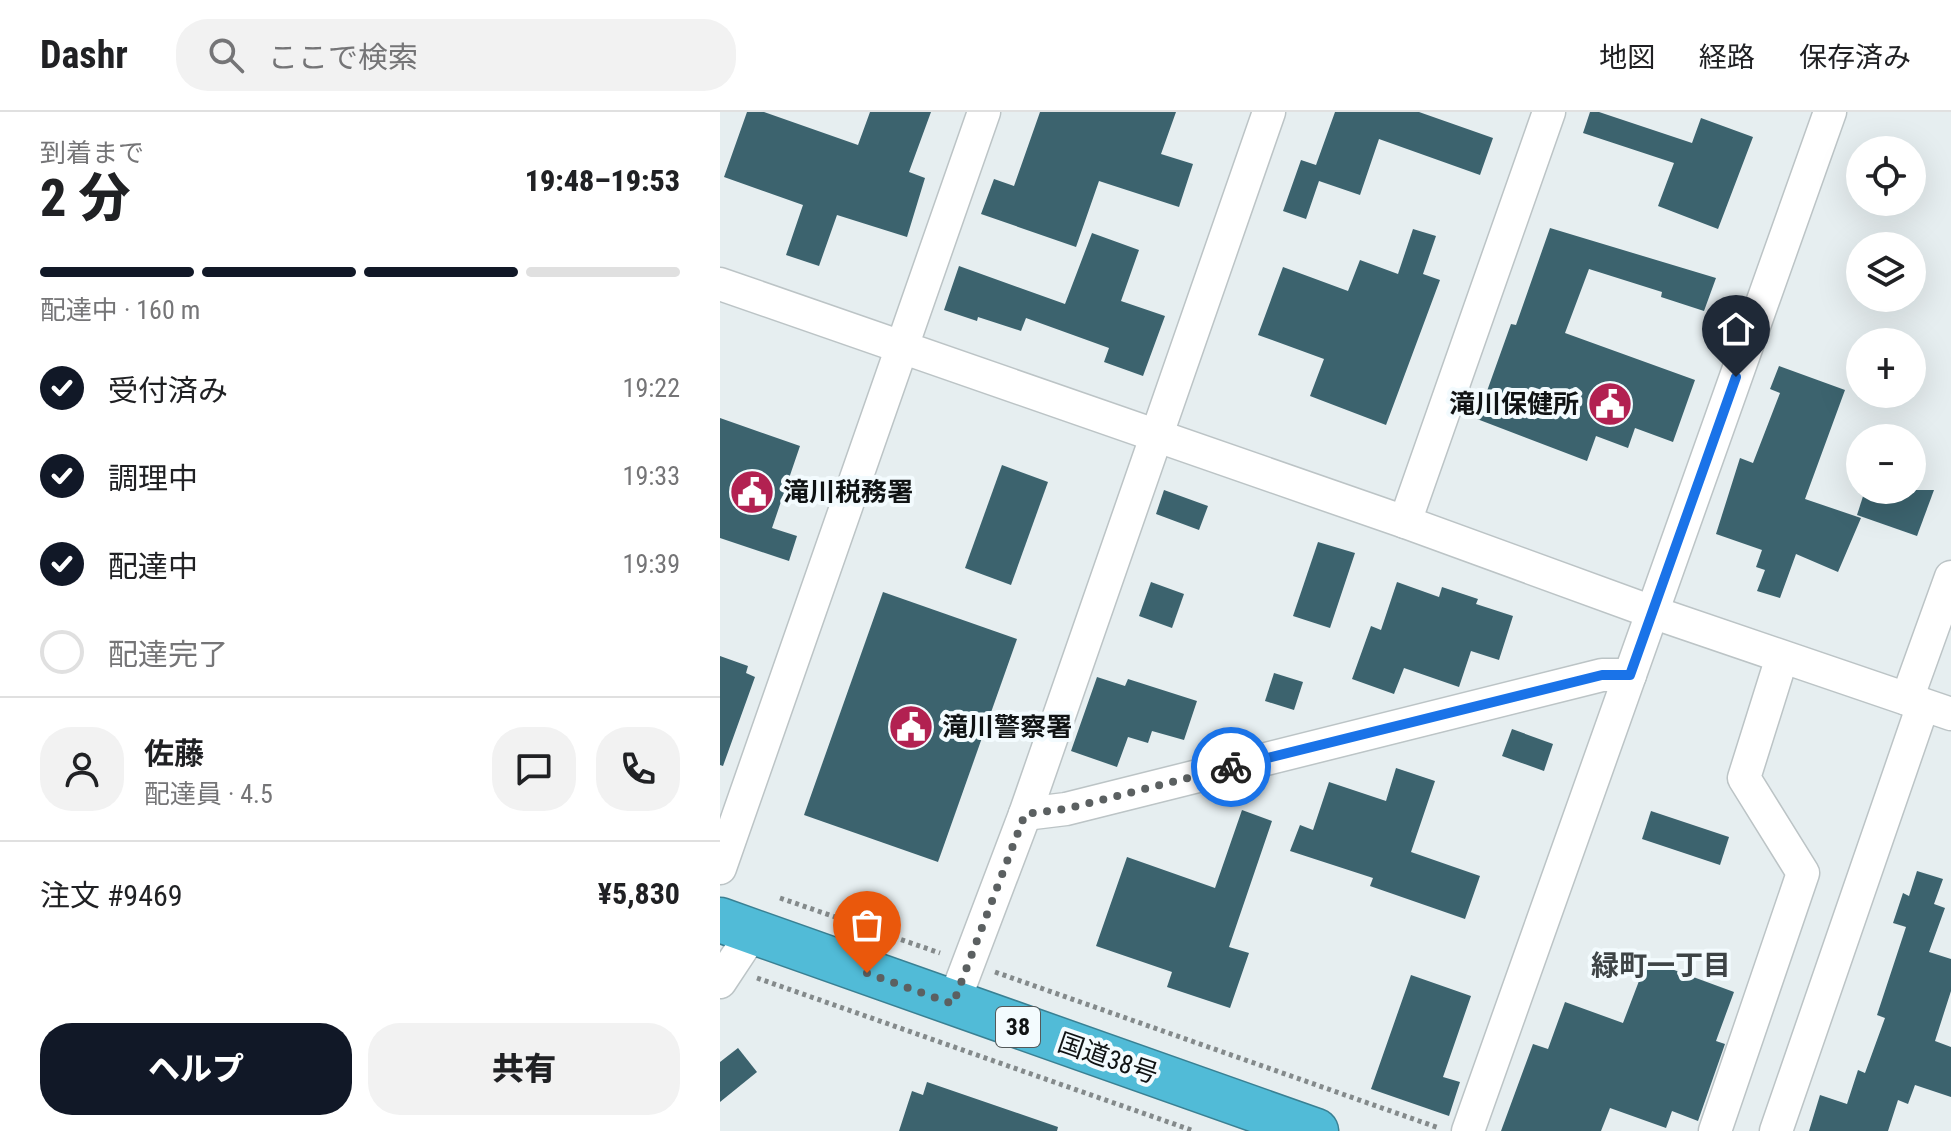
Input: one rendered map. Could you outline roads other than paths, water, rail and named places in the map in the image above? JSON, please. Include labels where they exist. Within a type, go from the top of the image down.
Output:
[{"type":"highway","name":"国道38号","points":[[736,926],[1316,1131]]},
{"type":"street","points":[[720,868],[984,112]]},
{"type":"street","points":[[953,1004],[1025,814],[1269,112]]},
{"type":"street","points":[[1405,522],[1549,112]]},
{"type":"street","points":[[1468,1131],[1830,112]]},
{"type":"street","points":[[720,284],[1927,706]]},
{"type":"street","points":[[1776,1131],[1927,706],[1951,577]]},
{"type":"street","points":[[1715,1131],[1803,873],[1744,778],[1782,657]]},
{"type":"street","points":[[1025,814],[1066,809],[1602,675],[1630,675]]},
{"type":"street","points":[[725,975],[736,926]]},
{"type":"place","name":"滝川保健所","points":[[1610,404]]},
{"type":"place","name":"滝川税務署","points":[[752,492]]},
{"type":"place","name":"滝川警察署","points":[[911,727]]},
{"type":"district","name":"緑町一丁目","points":[[1661,965]]}]
